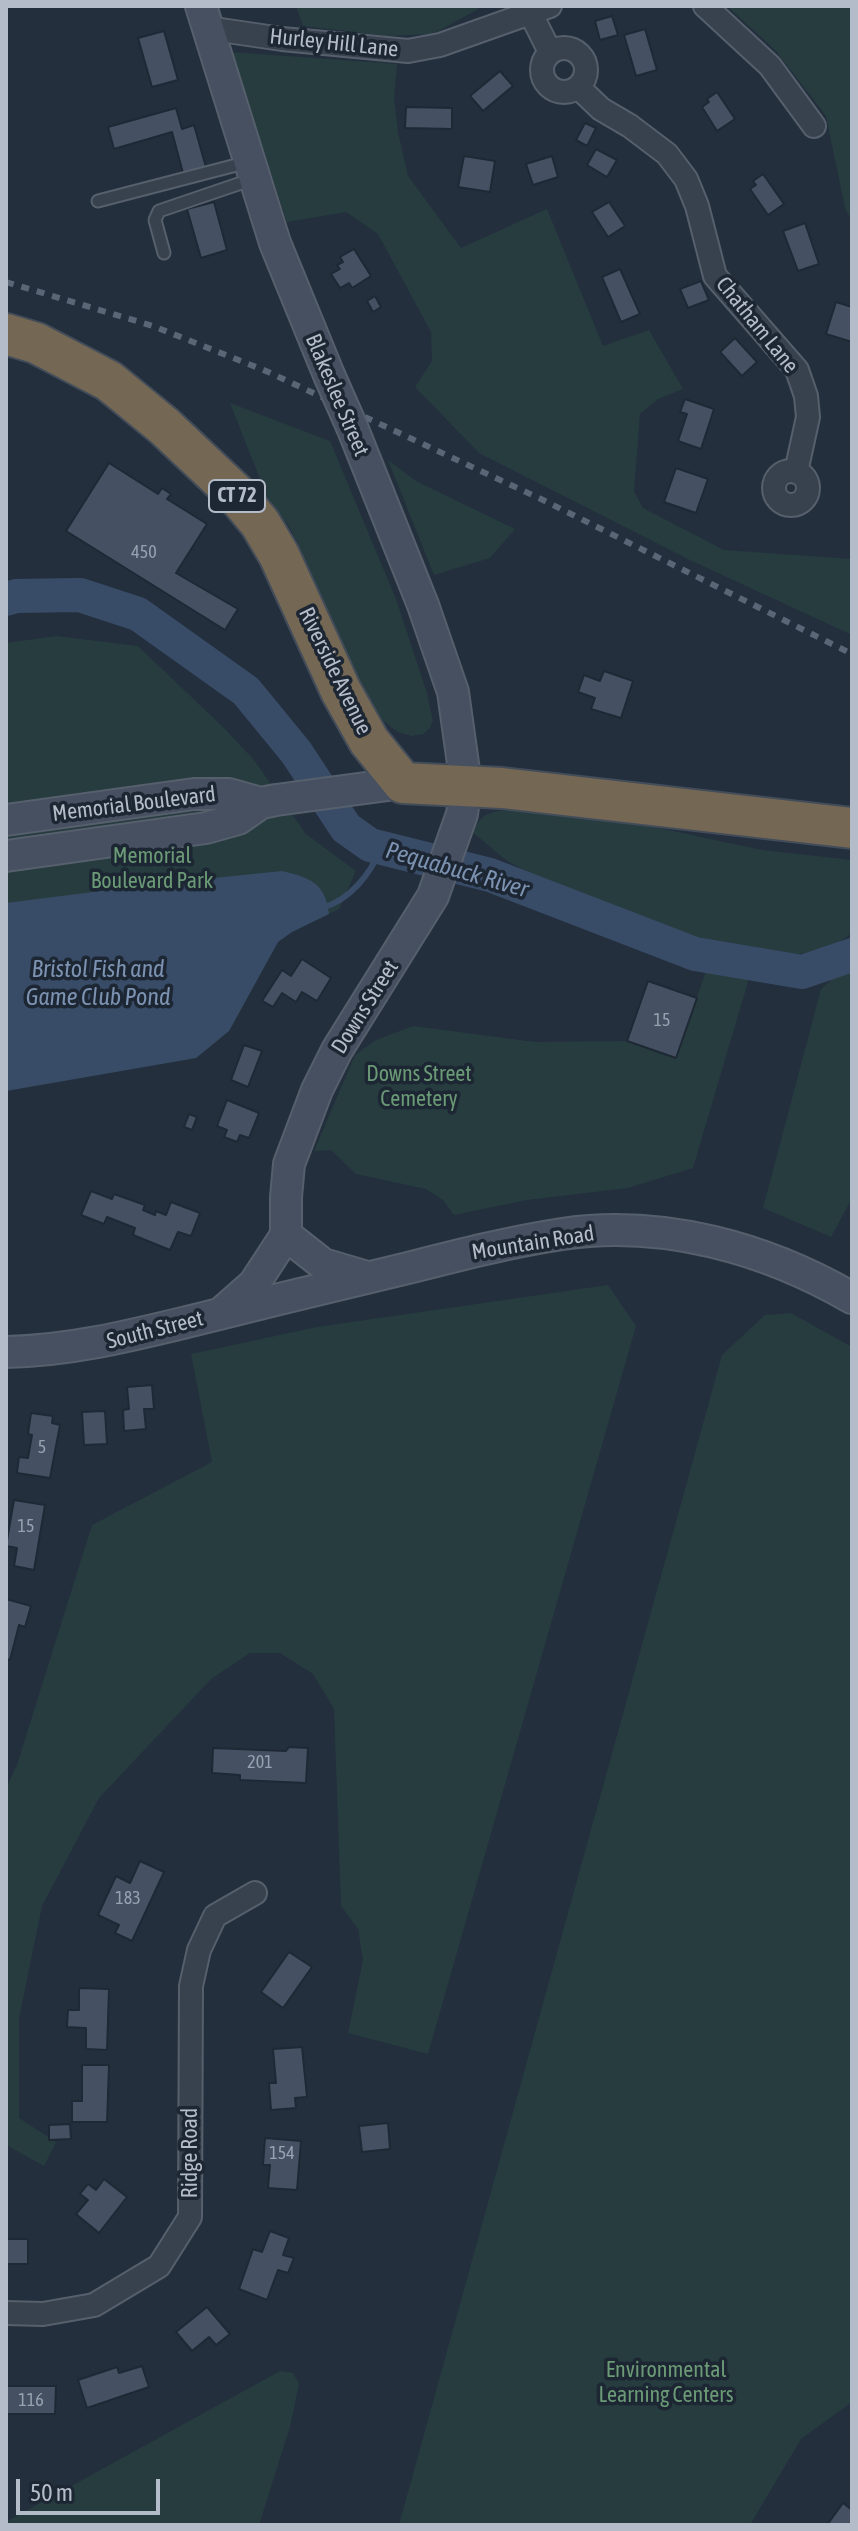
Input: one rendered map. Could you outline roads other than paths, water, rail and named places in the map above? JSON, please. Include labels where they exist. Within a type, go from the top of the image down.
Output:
[{"type":"highway","name":"Riverside Avenue","points":[[6,334],[36,343],[109,381],[164,426],[235,493],[260,523],[279,555],[341,691],[369,741],[403,783]]},
{"type":"highway","points":[[403,783],[466,785],[852,828]]},
{"type":"main road","name":"Blakeslee Street","points":[[204,17],[280,254],[442,657],[453,692],[466,785]]},
{"type":"main road","name":"Memorial Boulevard","points":[[6,856],[206,828],[238,819],[268,802],[403,783]]},
{"type":"main road","name":"Downs Street","points":[[286,1235],[289,1164],[317,1090],[337,1050],[433,896],[456,831],[466,785]]},
{"type":"main road","name":"Memorial Boulevard","points":[[6,820],[194,794],[229,794],[268,802]]},
{"type":"main road","name":"Mountain Road","points":[[302,1294],[512,1243],[565,1234],[614,1231],[671,1234],[748,1250],[813,1275],[852,1298]]},
{"type":"main road","points":[[220,1314],[254,1284],[286,1235],[323,1264],[369,1277]]},
{"type":"main road","name":"South Street","points":[[6,1352],[98,1344],[302,1294]]},
{"type":"street","points":[[705,6],[770,66],[814,126]]},
{"type":"street","name":"Hurley Hill Lane","points":[[204,17],[298,41],[408,51],[440,45],[540,10]]},
{"type":"street","name":"Chatham Lane","points":[[540,10],[550,52],[542,67],[546,84],[561,92],[578,87],[601,109],[667,154],[686,179],[697,206],[715,276],[797,370],[806,396],[808,417],[796,472]]},
{"type":"street","points":[[550,52],[565,48],[580,54],[586,74],[578,87]]},
{"type":"street","name":"Ridge Road","points":[[6,2313],[43,2314],[94,2305],[159,2266],[190,2217],[191,1986],[199,1950],[215,1916],[255,1893]]},
{"type":"lane","points":[[98,201],[251,170]]},
{"type":"lane","points":[[164,253],[155,220],[159,211],[251,170]]},
{"type":"water","name":"Bristol Fish and Game Club Pond","points":[[282,871],[308,879],[320,888],[329,914],[278,942],[229,1031],[196,1058],[6,1091],[6,903]]},
{"type":"waterway","name":"Pequabuck River","points":[[6,599],[16,596],[80,595],[138,614],[246,691],[296,752],[346,828],[370,845],[490,875],[695,954],[802,972],[852,955]]},
{"type":"waterway","points":[[321,908],[350,893],[371,867],[381,848]]},
{"type":"railway","points":[[6,282],[153,326],[266,371],[541,499],[852,654]]},
{"type":"park label","name":"Memorial Boulevard Park","points":[[152,868]]},
{"type":"park label","name":"Downs Street Cemetery","points":[[419,1086]]},
{"type":"park label","name":"Environmental Learning Centers","points":[[666,2382]]}]
